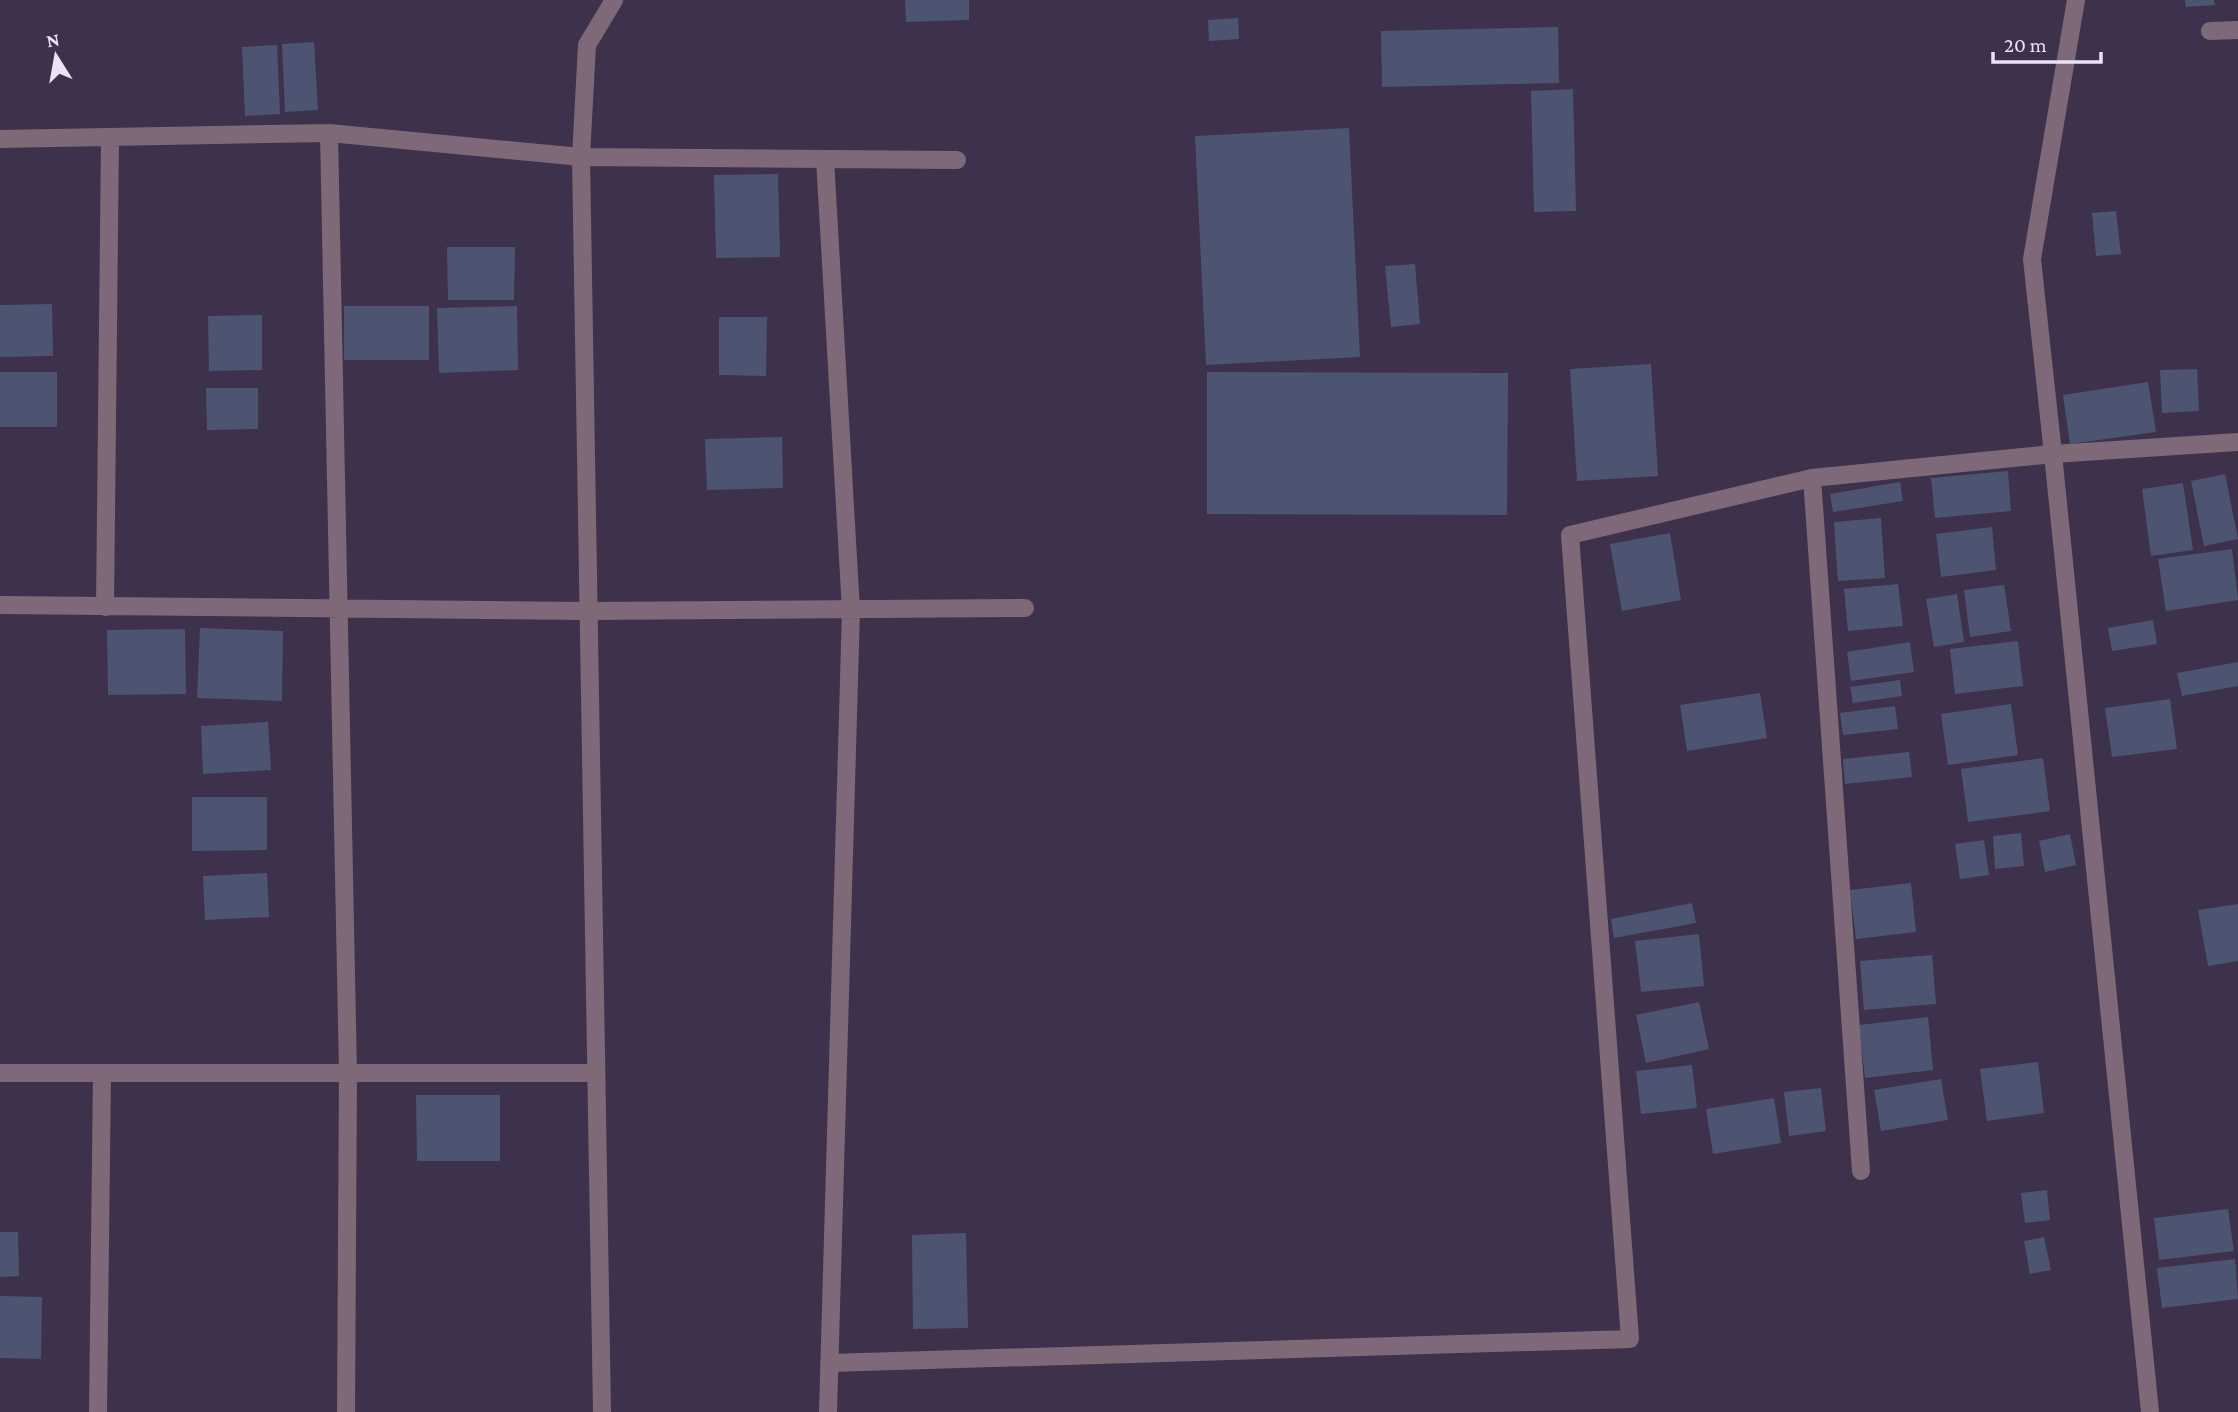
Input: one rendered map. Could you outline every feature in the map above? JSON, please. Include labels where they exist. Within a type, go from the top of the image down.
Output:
[{"type":"street","points":[[602,1412],[581,157],[587,45],[614,0]]},
{"type":"street","points":[[2076,0],[2032,259],[2150,1412]]},
{"type":"street","points":[[2210,31],[2238,30]]},
{"type":"street","points":[[329,133],[336,609],[348,1073],[346,1412]]},
{"type":"street","points":[[0,139],[329,133],[581,157],[957,160]]},
{"type":"street","points":[[105,607],[110,138]]},
{"type":"street","points":[[825,159],[851,610],[828,1412]]},
{"type":"street","points":[[830,1363],[1630,1339],[1570,535],[1812,478],[2053,454],[2238,442]]},
{"type":"street","points":[[1812,478],[1861,1171]]},
{"type":"street","points":[[0,606],[589,611],[1025,608]]},
{"type":"street","points":[[0,1073],[596,1073]]},
{"type":"street","points":[[97,1412],[102,1073]]},
{"type":"building","points":[[905,0],[969,0],[969,20],[906,22]]},
{"type":"building","points":[[2185,0],[2214,0],[2215,5],[2186,7]]},
{"type":"building","points":[[1238,18],[1239,39],[1209,41],[1208,20]]},
{"type":"building","points":[[1558,27],[1559,83],[1382,87],[1381,31]]},
{"type":"building","points":[[314,42],[318,110],[285,112],[282,44]]},
{"type":"building","points":[[277,45],[280,114],[245,116],[242,47]]},
{"type":"building","points":[[1573,89],[1576,211],[1534,212],[1531,91]]},
{"type":"building","points":[[1349,128],[1360,357],[1206,365],[1195,136]]},
{"type":"building","points":[[778,174],[780,257],[716,258],[714,175]]},
{"type":"building","points":[[2116,211],[2121,254],[2096,256],[2092,213]]},
{"type":"building","points":[[447,247],[515,247],[514,300],[448,300]]},
{"type":"building","points":[[1415,264],[1420,324],[1391,327],[1385,266]]},
{"type":"building","points":[[52,304],[53,356],[0,357],[0,305]]},
{"type":"building","points":[[344,306],[429,306],[429,360],[344,360]]},
{"type":"building","points":[[517,306],[518,370],[439,373],[437,308]]},
{"type":"building","points":[[262,315],[262,370],[209,371],[208,316]]},
{"type":"building","points":[[719,317],[767,317],[766,376],[719,375]]},
{"type":"building","points":[[1651,364],[1658,476],[1577,481],[1570,369]]},
{"type":"building","points":[[2197,369],[2199,411],[2162,413],[2160,370]]},
{"type":"building","points":[[0,372],[57,372],[57,427],[0,427]]},
{"type":"building","points":[[1207,372],[1508,373],[1507,515],[1207,514]]},
{"type":"building","points":[[2148,382],[2156,432],[2070,444],[2063,395]]},
{"type":"building","points":[[206,388],[258,388],[258,429],[207,430]]},
{"type":"building","points":[[782,437],[783,488],[707,490],[705,439]]},
{"type":"building","points":[[2008,471],[2011,511],[1935,518],[1931,478]]},
{"type":"building","points":[[2225,474],[2238,539],[2204,546],[2191,481]]},
{"type":"building","points":[[1900,482],[1903,501],[1833,512],[1830,494]]},
{"type":"building","points":[[2183,483],[2193,550],[2151,556],[2142,489]]},
{"type":"building","points":[[1881,518],[1885,578],[1838,581],[1834,522]]},
{"type":"building","points":[[1992,527],[1996,570],[1941,577],[1936,534]]},
{"type":"building","points":[[1670,533],[1681,600],[1622,611],[1610,544]]},
{"type":"building","points":[[2232,549],[2238,600],[2166,611],[2158,559]]},
{"type":"building","points":[[1898,584],[1903,626],[1848,631],[1844,589]]},
{"type":"building","points":[[2004,585],[2011,631],[1970,637],[1964,590]]},
{"type":"building","points":[[1957,594],[1964,642],[1934,647],[1926,599]]},
{"type":"building","points":[[2153,620],[2157,644],[2112,651],[2108,628]]},
{"type":"building","points":[[200,628],[283,631],[282,701],[197,698]]},
{"type":"building","points":[[185,629],[186,694],[108,695],[107,630]]},
{"type":"building","points":[[2018,641],[2023,686],[1955,694],[1950,649]]},
{"type":"building","points":[[1910,642],[1914,672],[1851,681],[1847,652]]},
{"type":"building","points":[[2238,662],[2238,686],[2182,696],[2177,673]]},
{"type":"building","points":[[1900,680],[1902,696],[1853,703],[1850,687]]},
{"type":"building","points":[[1760,693],[1767,738],[1687,751],[1680,705]]},
{"type":"building","points":[[2170,699],[2177,749],[2112,757],[2105,708]]},
{"type":"building","points":[[2011,704],[2018,755],[1948,765],[1941,714]]},
{"type":"building","points":[[1895,706],[1898,729],[1843,735],[1840,713]]},
{"type":"building","points":[[268,722],[271,770],[203,774],[201,726]]},
{"type":"building","points":[[1909,752],[1912,777],[1845,784],[1843,759]]},
{"type":"building","points":[[2043,758],[2050,811],[1968,822],[1961,769]]},
{"type":"building","points":[[192,797],[267,797],[267,850],[192,851]]},
{"type":"building","points":[[2021,833],[2024,866],[1995,869],[1993,836]]},
{"type":"building","points":[[2070,834],[2076,865],[2045,872],[2039,841]]},
{"type":"building","points":[[1984,840],[1989,875],[1960,879],[1955,844]]},
{"type":"building","points":[[267,873],[269,917],[205,920],[203,876]]},
{"type":"building","points":[[1911,883],[1916,932],[1856,939],[1850,890]]},
{"type":"building","points":[[1692,903],[1696,923],[1614,938],[1611,919]]},
{"type":"building","points":[[2238,904],[2238,961],[2208,966],[2198,910]]},
{"type":"building","points":[[1699,934],[1704,986],[1641,992],[1635,941]]},
{"type":"building","points":[[1932,955],[1936,1004],[1864,1010],[1860,961]]},
{"type":"building","points":[[1699,1002],[1709,1049],[1646,1063],[1636,1015]]},
{"type":"building","points":[[1928,1017],[1933,1070],[1865,1078],[1859,1025]]},
{"type":"building","points":[[2038,1062],[2044,1113],[1987,1121],[1980,1069]]},
{"type":"building","points":[[1692,1065],[1697,1108],[1641,1114],[1636,1071]]},
{"type":"building","points":[[1941,1079],[1948,1120],[1881,1131],[1874,1090]]},
{"type":"building","points":[[1821,1088],[1826,1131],[1789,1136],[1784,1092]]},
{"type":"building","points":[[416,1095],[500,1095],[500,1161],[417,1161]]},
{"type":"building","points":[[1774,1098],[1781,1143],[1713,1154],[1706,1109]]},
{"type":"building","points":[[2047,1190],[2050,1220],[2025,1223],[2021,1193]]},
{"type":"building","points":[[2228,1209],[2234,1251],[2159,1260],[2154,1218]]},
{"type":"building","points":[[0,1232],[18,1232],[19,1276],[0,1277]]},
{"type":"building","points":[[966,1233],[968,1328],[913,1329],[912,1235]]},
{"type":"building","points":[[2044,1237],[2051,1270],[2030,1274],[2024,1241]]},
{"type":"building","points":[[2235,1259],[2238,1299],[2162,1308],[2157,1268]]},
{"type":"building","points":[[0,1296],[42,1297],[41,1359],[0,1358]]}]
